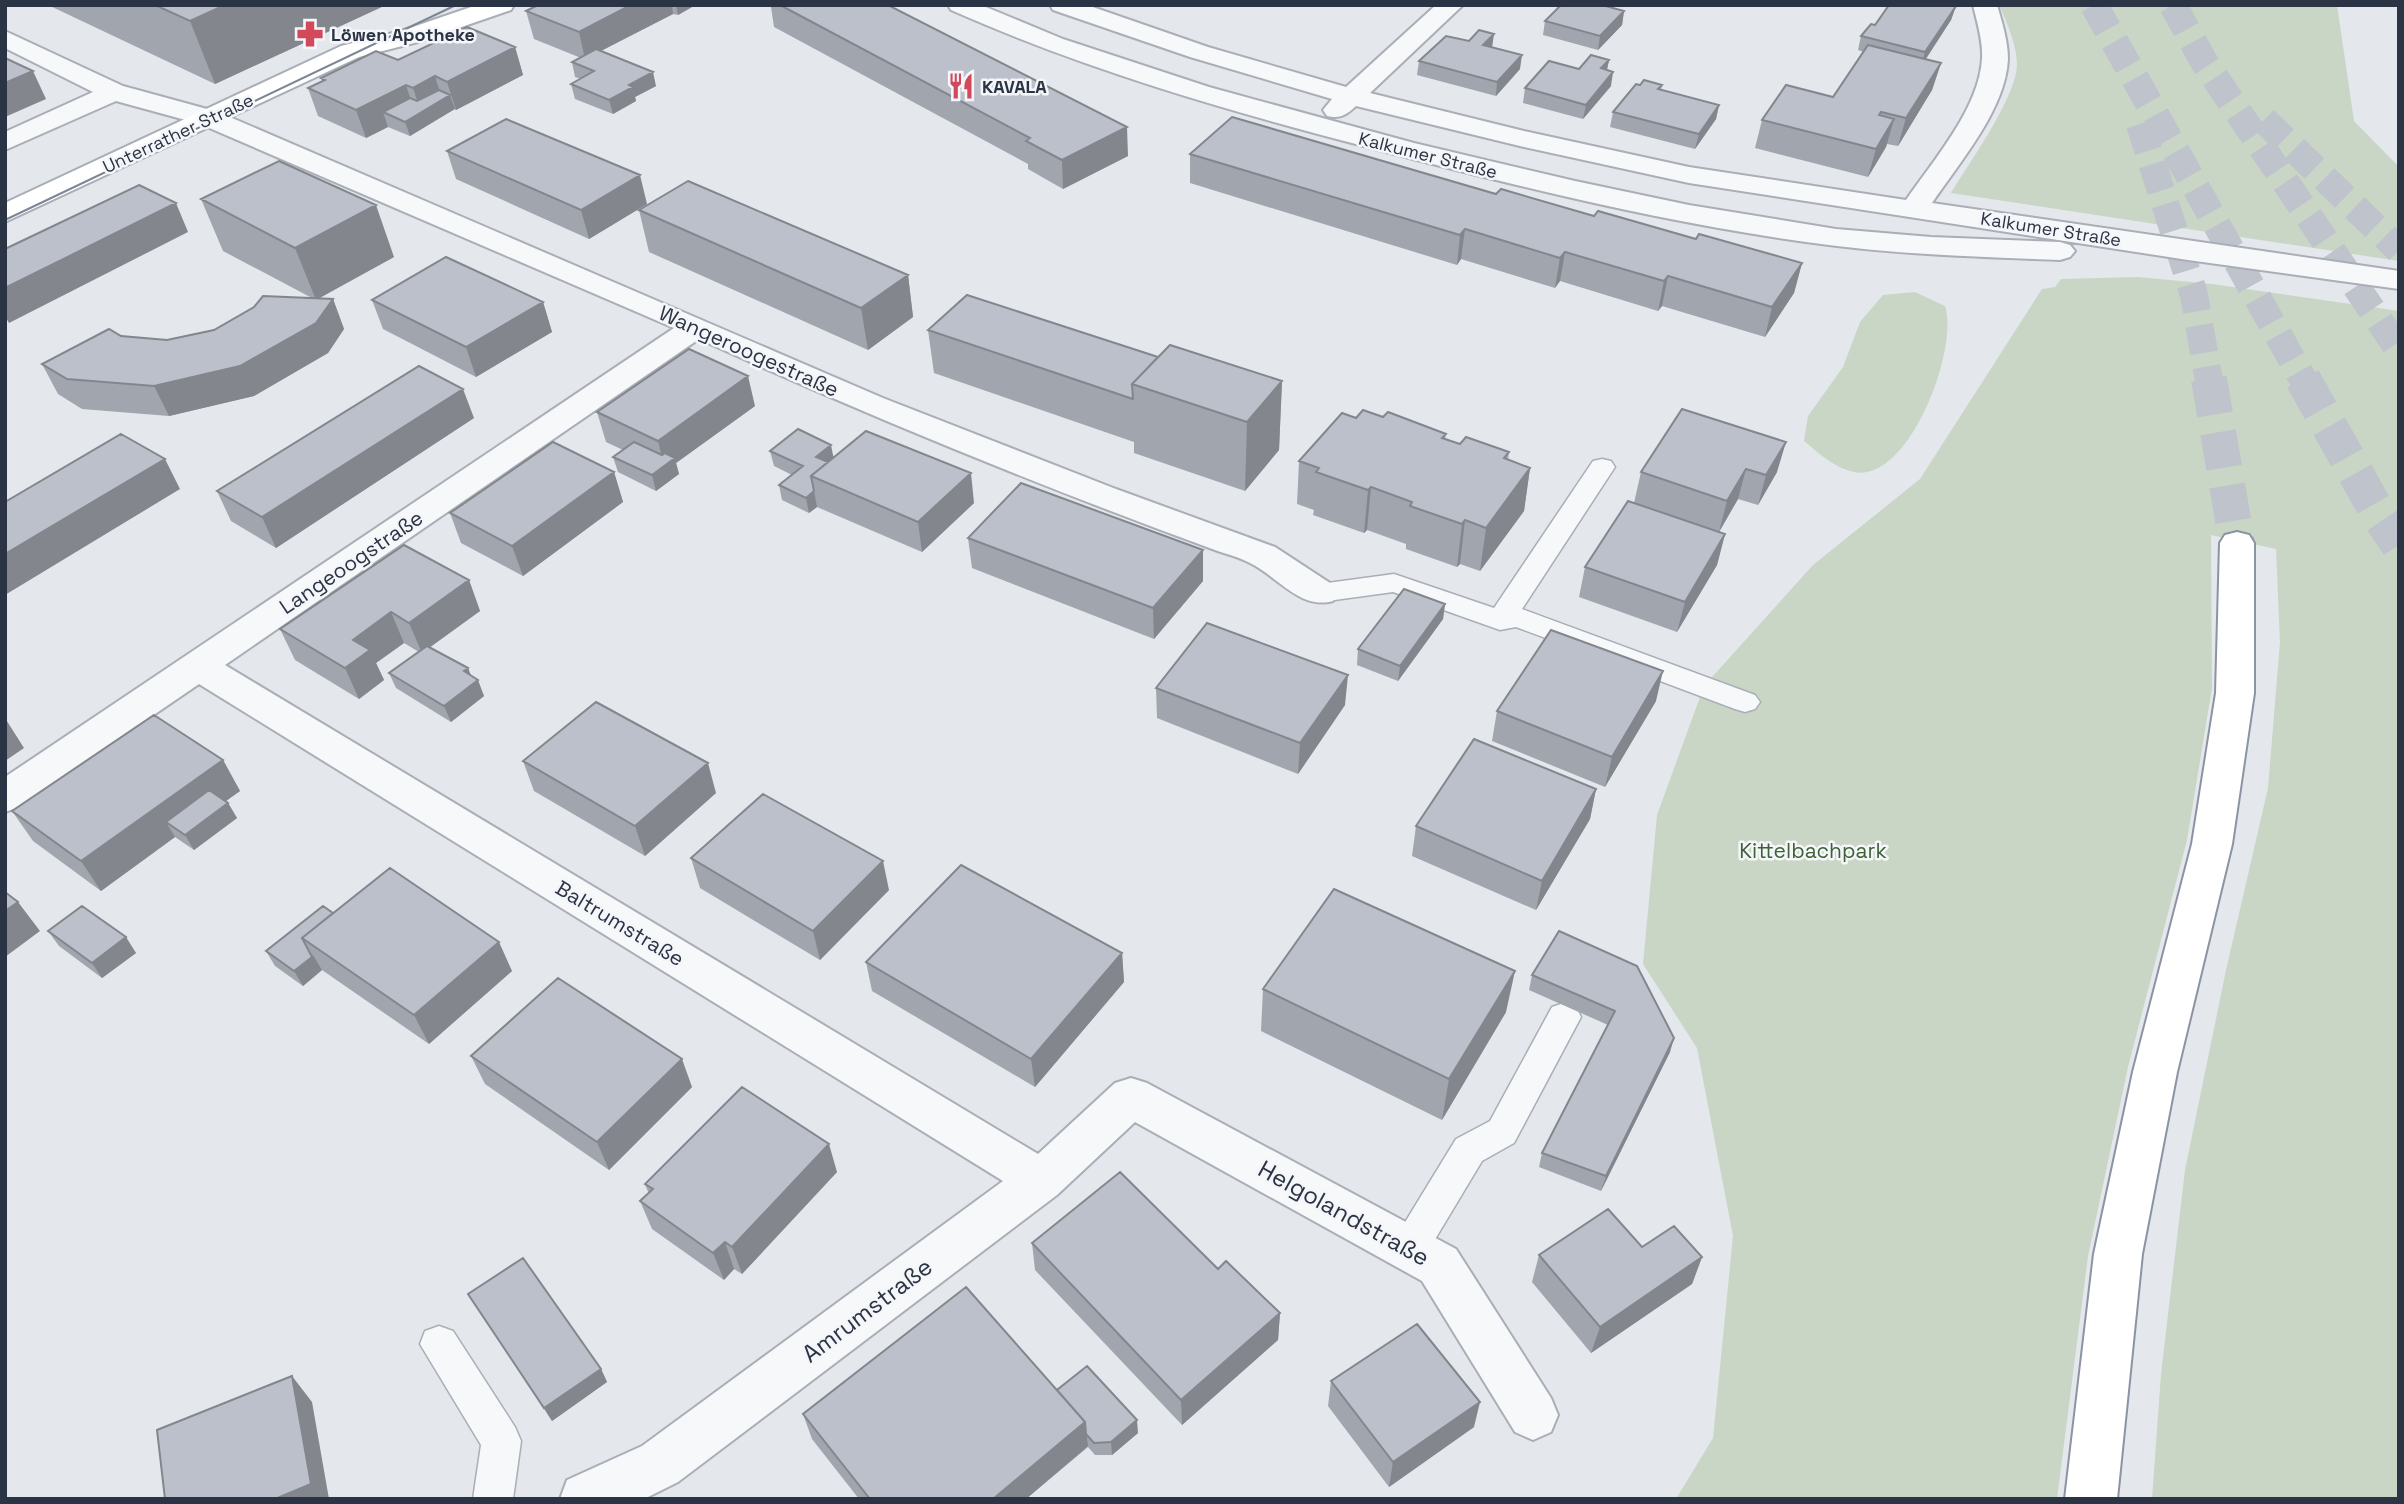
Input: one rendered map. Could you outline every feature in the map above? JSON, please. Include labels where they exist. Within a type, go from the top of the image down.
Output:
[{"type":"main road","name":"Unterrather Straße","points":[[350,51],[363,38],[428,5]]},
{"type":"main road","name":"Unterrather Straße","points":[[5,214],[350,51],[409,37],[502,5]]},
{"type":"main road","points":[[2091,1499],[2118,1254],[2155,1072],[2212,844],[2235,693],[2237,543]]},
{"type":"street","name":"Kalkumer Straße","points":[[960,5],[1061,47],[1149,78],[1483,170],[1806,233],[1970,249],[2188,251]]},
{"type":"street","name":"Kalkumer Straße","points":[[1062,5],[1199,52],[1353,97],[1689,174],[1839,200],[2399,280]]},
{"type":"street","points":[[1315,125],[1353,97],[1451,5]]},
{"type":"street","points":[[1912,244],[1914,209],[1984,101],[1995,61],[1990,21],[1985,5]]},
{"type":"street","name":"Wangeroogestraße","points":[[5,38],[114,92],[209,118],[957,440],[1263,555],[1320,593]]},
{"type":"street","points":[[5,142],[114,92]]},
{"type":"street","name":"Langeoogstraße","points":[[5,797],[697,327]]},
{"type":"street","name":"Baltrumstraße","points":[[198,666],[1041,1180]]},
{"type":"street","name":"Amrumstraße","points":[[586,1499],[660,1464],[1041,1180],[1131,1097]]},
{"type":"street","name":"Helgolandstraße","points":[[1131,1097],[1439,1265],[1533,1415]]},
{"type":"lane","points":[[270,171],[298,156]]},
{"type":"lane","points":[[1500,620],[1602,467]]},
{"type":"lane","name":"Wangeroogestraße","points":[[1320,593],[1394,583],[1500,620],[1518,617],[1745,702]]},
{"type":"lane","points":[[1409,1249],[1469,1150],[1503,1132],[1564,1017]]},
{"type":"lane","points":[[439,1344],[501,1441],[493,1499]]},
{"type":"green space","points":[[1999,5],[2337,5],[2354,121],[2399,167],[2399,261],[1951,193],[1991,130],[2015,77],[2015,48]]},
{"type":"green space","name":"Kittelbachpark","points":[[2138,277],[2212,284],[2399,311],[2399,1499],[2152,1499],[2161,1374],[2185,1170],[2226,970],[2268,788],[2280,642],[2276,549],[2211,535],[2212,688],[2187,840],[2128,1067],[2088,1256],[2057,1499],[1676,1499],[1713,1438],[1733,1236],[1697,1048],[1643,964],[1657,815],[1704,686],[1813,565],[1920,479],[2042,289],[2055,287],[2061,279]]},
{"type":"green space","points":[[1915,292],[1945,306],[1947,326],[1937,380],[1911,436],[1893,457],[1874,470],[1847,470],[1827,460],[1804,441],[1808,416],[1843,367],[1860,322],[1883,295]]},
{"type":"building","points":[[155,5],[225,5],[190,21]]},
{"type":"building","points":[[538,5],[631,5],[579,32],[526,11]]},
{"type":"building","points":[[780,5],[888,5],[1127,127],[1062,160],[1026,141],[1030,138]]},
{"type":"building","points":[[1561,5],[1602,5],[1624,11],[1600,36],[1545,21]]},
{"type":"building","points":[[1889,5],[1956,6],[1925,52],[1861,36],[1871,24],[1875,25]]},
{"type":"building","points":[[467,27],[515,47],[447,82],[435,76],[413,88],[406,85],[356,110],[308,88],[325,80],[321,78],[376,51],[398,60]]},
{"type":"building","points":[[1479,30],[1494,34],[1483,45],[1522,55],[1497,82],[1419,61],[1446,36],[1469,41]]},
{"type":"building","points":[[1868,45],[1941,63],[1906,118],[1881,112],[1879,115],[1894,119],[1876,149],[1762,120],[1786,85],[1833,97]]},
{"type":"building","points":[[596,49],[653,72],[609,100],[571,84],[594,71],[572,62]]},
{"type":"building","points":[[1591,55],[1609,60],[1601,68],[1613,72],[1586,105],[1525,88],[1549,61],[1579,69]]},
{"type":"building","points":[[5,58],[33,71],[5,83]]},
{"type":"building","points":[[1644,80],[1662,85],[1658,89],[1719,105],[1699,134],[1613,112],[1636,84],[1640,85]]},
{"type":"building","points":[[439,90],[450,95],[405,122],[383,112],[410,98],[417,101]]},
{"type":"building","points":[[1232,117],[1496,194],[1501,189],[1594,216],[1598,211],[1696,239],[1699,234],[1802,263],[1772,307],[1668,276],[1664,281],[1565,252],[1560,258],[1465,229],[1460,235],[1190,154]]},
{"type":"building","points":[[506,119],[640,175],[581,210],[447,151]]},
{"type":"building","points":[[279,161],[376,205],[295,248],[201,199]]},
{"type":"building","points":[[688,181],[908,275],[861,308],[639,210]]},
{"type":"building","points":[[139,185],[176,203],[5,288],[5,249]]},
{"type":"building","points":[[446,257],[543,302],[466,347],[372,300]]},
{"type":"building","points":[[967,295],[1158,357],[1132,384],[1133,399],[928,330]]},
{"type":"building","points":[[263,296],[333,299],[316,323],[240,366],[154,386],[67,379],[42,364],[109,329],[121,336],[167,340],[214,330],[254,307]]},
{"type":"building","points":[[1170,345],[1282,381],[1247,422],[1132,384]]},
{"type":"building","points":[[689,349],[748,376],[658,441],[597,412]]},
{"type":"building","points":[[419,366],[463,389],[262,517],[217,491]]},
{"type":"building","points":[[1682,409],[1786,442],[1766,475],[1746,469],[1727,501],[1641,472]]},
{"type":"building","points":[[1363,410],[1383,417],[1388,412],[1446,434],[1442,438],[1460,444],[1466,437],[1509,452],[1504,458],[1530,468],[1486,528],[1465,520],[1462,524],[1410,506],[1412,502],[1316,472],[1319,468],[1299,461],[1342,413],[1356,418]]},
{"type":"building","points":[[798,429],[831,445],[816,457],[828,462],[811,476],[814,491],[806,498],[779,485],[803,466],[770,451]]},
{"type":"building","points":[[866,431],[971,473],[918,522],[811,476]]},
{"type":"building","points":[[121,434],[165,459],[5,554],[5,502]]},
{"type":"building","points":[[553,442],[614,472],[512,546],[450,513]]},
{"type":"building","points":[[634,442],[675,458],[652,475],[613,457]]},
{"type":"building","points":[[1021,483],[1203,550],[1153,608],[968,538]]},
{"type":"building","points":[[1628,501],[1725,534],[1685,602],[1585,567]]},
{"type":"building","points":[[404,545],[469,580],[409,623],[391,612],[353,640],[370,650],[345,668],[280,629]]},
{"type":"building","points":[[1404,589],[1445,604],[1400,666],[1358,649]]},
{"type":"building","points":[[1207,623],[1348,675],[1300,743],[1156,688]]},
{"type":"building","points":[[1551,630],[1663,671],[1612,757],[1497,711]]},
{"type":"building","points":[[427,646],[468,668],[464,671],[478,680],[444,706],[389,673]]},
{"type":"building","points":[[596,702],[708,763],[635,826],[523,761]]},
{"type":"building","points":[[154,715],[223,760],[81,861],[12,811]]},
{"type":"building","points":[[1474,739],[1596,789],[1542,881],[1416,826]]},
{"type":"building","points":[[209,790],[228,803],[185,835],[166,822]]},
{"type":"building","points":[[763,794],[883,861],[813,931],[691,858]]},
{"type":"building","points":[[961,865],[1122,953],[1031,1059],[866,962]]},
{"type":"building","points":[[390,868],[499,942],[414,1015],[302,938]]},
{"type":"building","points":[[1334,889],[1515,971],[1449,1079],[1263,989]]},
{"type":"building","points":[[5,892],[18,902],[5,911]]},
{"type":"building","points":[[82,906],[126,937],[92,963],[48,931]]},
{"type":"building","points":[[323,906],[333,913],[302,938],[312,957],[294,971],[266,951]]},
{"type":"building","points":[[1559,931],[1637,966],[1674,1038],[1606,1176],[1542,1153],[1615,1011],[1532,975]]},
{"type":"building","points":[[558,978],[682,1059],[597,1142],[471,1056]]},
{"type":"building","points":[[742,1087],[829,1144],[732,1247],[725,1242],[713,1253],[640,1201],[653,1189],[645,1184]]},
{"type":"building","points":[[1120,1172],[1218,1269],[1226,1261],[1280,1313],[1181,1400],[1032,1243]]},
{"type":"building","points":[[1608,1209],[1642,1247],[1674,1226],[1702,1257],[1600,1327],[1539,1255]]},
{"type":"building","points":[[523,1258],[601,1369],[544,1408],[468,1294]]},
{"type":"building","points":[[966,1287],[1085,1422],[993,1499],[870,1499],[803,1414]]},
{"type":"building","points":[[1417,1324],[1480,1402],[1393,1462],[1331,1381]]},
{"type":"building","points":[[1087,1366],[1137,1420],[1111,1442],[1094,1443],[1086,1434],[1085,1422],[1057,1390]]},
{"type":"building","points":[[292,1376],[311,1484],[275,1499],[165,1499],[157,1430]]},
{"type":"tunnel","points":[[2094,5],[2304,381]]},
{"type":"tunnel","points":[[2173,5],[2203,60],[2399,350]]},
{"type":"tunnel","points":[[2264,120],[2399,250]]},
{"type":"tunnel","points":[[2140,124],[2194,295],[2209,381]]},
{"type":"tunnel","points":[[2209,379],[2237,543]]},
{"type":"tunnel","points":[[2303,379],[2380,517],[2399,545]]},
{"type":"tram line","points":[[5,220],[456,5]]},
{"type":"place","name":"Löwen Apotheke","points":[[310,34]]},
{"type":"place","name":"KAVALA","points":[[961,86]]}]
